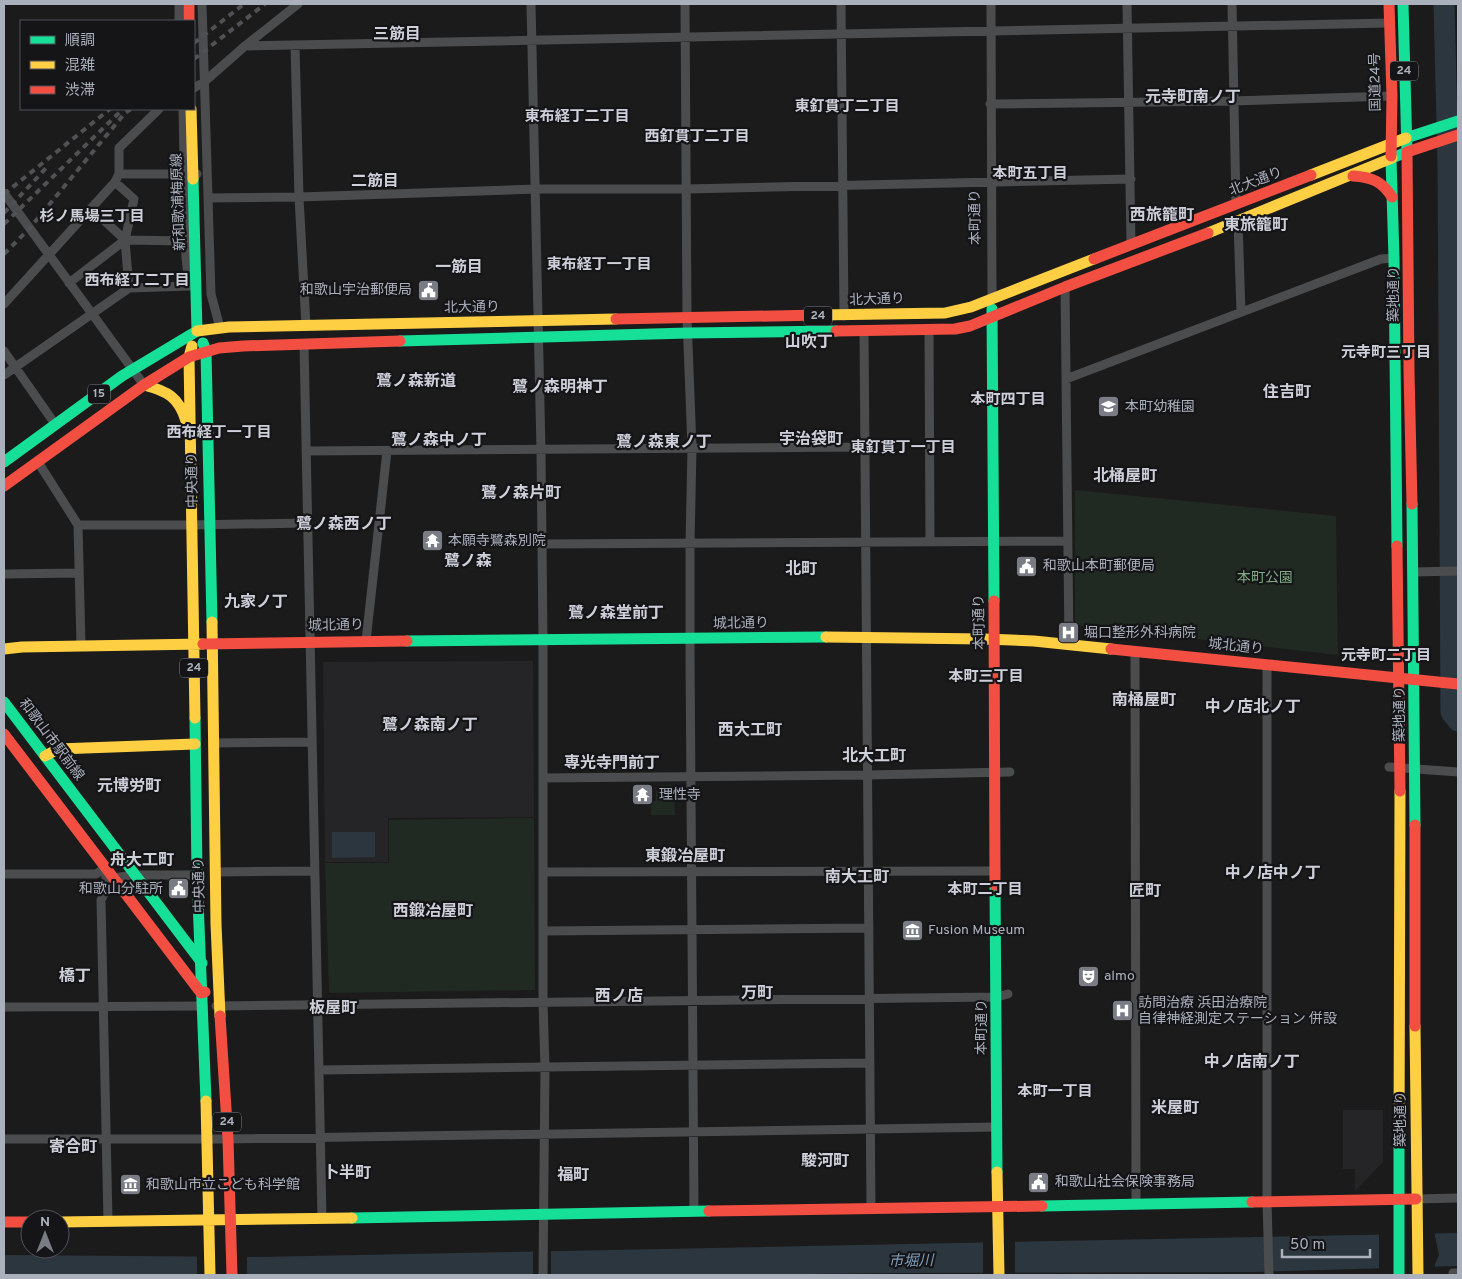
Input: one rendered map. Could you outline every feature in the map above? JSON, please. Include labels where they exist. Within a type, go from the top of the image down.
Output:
[{"type":"main road","points":[[188,4],[189,20]]},
{"type":"main road","name":"国道24号","points":[[1389,4],[1392,96],[1391,159]]},
{"type":"main road","name":"国道24号","points":[[1403,4],[1407,152]]},
{"type":"main road","name":"新和歌浦梅原線","points":[[191,110],[189,176],[197,300],[197,331]]},
{"type":"main road","name":"北大通り","points":[[197,331],[220,328],[844,316],[945,312],[971,307],[1406,138],[1457,121]]},
{"type":"main road","name":"北大通り","points":[[206,351],[243,346],[304,344],[688,333],[864,332],[955,329],[970,326],[1065,287],[1238,222],[1407,152],[1457,135]]},
{"type":"main road","name":"築地通り","points":[[1407,152],[1416,768],[1416,1199],[1418,1275]]},
{"type":"main road","name":"築地通り","points":[[1391,159],[1394,258],[1398,678],[1395,767],[1400,1275]]},
{"type":"main road","points":[[1347,176],[1370,177],[1384,184],[1392,198]]},
{"type":"main road","name":"本町通り","points":[[992,298],[996,871],[1002,996],[997,1127],[997,1207],[1000,1275]]},
{"type":"main road","name":"中央通り","points":[[197,331],[206,351],[213,643],[218,989],[228,1139],[232,1275]]},
{"type":"main road","name":"中央通り","points":[[197,331],[189,357],[190,525],[197,875],[210,1221],[210,1275]]},
{"type":"main road","name":"15","points":[[4,462],[133,369],[168,346],[197,331]]},
{"type":"main road","name":"24","points":[[189,357],[206,351]]},
{"type":"main road","name":"15","points":[[4,486],[144,385],[189,357]]},
{"type":"main road","name":"24","points":[[144,385],[164,392],[180,403],[190,436]]},
{"type":"main road","name":"城北通り","points":[[4,649],[81,645],[310,641],[866,637],[995,639],[1458,684]]},
{"type":"main road","name":"和歌山市駅前線","points":[[4,702],[200,961],[218,989]]},
{"type":"main road","points":[[4,734],[201,993],[218,989]]},
{"type":"main road","points":[[45,756],[58,749],[195,744]]},
{"type":"main road","points":[[70,1222],[231,1221],[694,1210],[1136,1205],[1416,1199]]},
{"type":"main road","points":[[4,1222],[20,1222]]},
{"type":"street","points":[[179,4],[179,20]]},
{"type":"street","points":[[202,4],[211,294],[220,328]]},
{"type":"street","points":[[195,87],[298,4]]},
{"type":"street","points":[[531,4],[536,189],[543,640],[545,1068],[543,1275]]},
{"type":"street","points":[[685,4],[687,318],[692,448],[690,639],[694,1210]]},
{"type":"street","points":[[841,4],[844,316]]},
{"type":"street","name":"本町通り","points":[[991,4],[992,298]]},
{"type":"street","points":[[1127,4],[1131,245]]},
{"type":"street","points":[[1232,4],[1236,205]]},
{"type":"street","points":[[245,46],[1390,23]]},
{"type":"street","points":[[295,45],[299,196],[306,326]]},
{"type":"street","points":[[990,104],[1234,101],[1392,96]]},
{"type":"street","points":[[4,304],[117,178],[120,148],[158,110]]},
{"type":"street","points":[[183,110],[189,176],[186,241],[190,286],[197,300]]},
{"type":"street","points":[[117,178],[189,176],[207,173]]},
{"type":"street","points":[[117,178],[134,199],[125,240],[129,288]]},
{"type":"street","points":[[208,198],[536,189],[686,189],[1131,179]]},
{"type":"street","points":[[4,193],[144,385]]},
{"type":"street","points":[[91,208],[125,240]]},
{"type":"street","points":[[1238,222],[1241,312]]},
{"type":"street","points":[[70,283],[125,240],[186,241]]},
{"type":"street","points":[[1066,379],[1381,259],[1394,258]]},
{"type":"street","points":[[4,375],[129,288],[190,286]]},
{"type":"street","points":[[1065,287],[1069,645]]},
{"type":"street","points":[[929,330],[930,542]]},
{"type":"street","points":[[864,332],[872,1209]]},
{"type":"street","points":[[304,344],[322,1219]]},
{"type":"street","points":[[4,351],[55,424]]},
{"type":"street","points":[[306,451],[865,447]]},
{"type":"street","points":[[366,641],[388,451]]},
{"type":"street","points":[[38,462],[78,525],[81,645]]},
{"type":"street","points":[[78,525],[307,523]]},
{"type":"street","points":[[541,544],[1068,541]]},
{"type":"street","points":[[1414,572],[1458,571]]},
{"type":"street","points":[[4,574],[80,573]]},
{"type":"street","points":[[1135,652],[1136,1205]]},
{"type":"street","points":[[1267,666],[1267,1224],[1269,1275]]},
{"type":"street","points":[[214,743],[312,742]]},
{"type":"street","points":[[1395,767],[1458,772]]},
{"type":"street","points":[[543,778],[1010,772]]},
{"type":"street","points":[[4,874],[96,874],[105,868],[107,888],[101,900],[108,1221]]},
{"type":"street","points":[[215,872],[314,871]]},
{"type":"street","points":[[544,872],[996,871]]},
{"type":"street","points":[[113,878],[135,875],[197,875]]},
{"type":"street","points":[[544,931],[869,928]]},
{"type":"street","points":[[4,1007],[103,1008],[1002,996]]},
{"type":"street","points":[[319,1070],[870,1063]]},
{"type":"street","points":[[4,1139],[228,1139],[320,1136],[997,1127]]},
{"type":"street","points":[[1416,1199],[1458,1198]]},
{"type":"street","points":[[1453,1275],[1458,1274]]},
{"type":"shaded area","points":[[533,661],[534,817],[388,818],[388,862],[325,862],[323,662]]},
{"type":"shaded area","points":[[1343,1110],[1383,1110],[1383,1162],[1355,1191],[1355,1169],[1343,1169]]},
{"type":"green space","name":"本町公園","points":[[1075,490],[1336,516],[1338,655],[1075,625]]},
{"type":"green space","points":[[660,785],[674,785],[675,815],[651,815],[651,801],[656,801],[656,791],[660,791]]},
{"type":"green space","points":[[534,818],[535,990],[329,993],[325,863],[389,863],[389,820]]},
{"type":"water","points":[[332,832],[375,832],[375,857],[332,858]]},
{"type":"water","name":"市堀川","points":[[1458,1233],[1458,1266],[1253,1272],[709,1275],[4,1275],[4,1255],[20,1255],[20,1259],[70,1259],[70,1256],[259,1257]]},
{"type":"pier","points":[[1434,1231],[1439,1255],[1435,1269],[1379,1270],[1379,1232]]},
{"type":"pier","points":[[1015,1240],[1015,1275],[983,1275],[983,1241]]},
{"type":"pier","points":[[533,1249],[551,1249],[551,1275],[533,1275]]},
{"type":"pier","points":[[197,1254],[247,1254],[247,1275],[197,1275]]},
{"type":"waterway","points":[[1444,4],[1448,164],[1451,712],[1458,721]]},
{"type":"railway","points":[[195,42],[244,4]]},
{"type":"railway","points":[[195,58],[265,4]]},
{"type":"railway","points":[[4,194],[109,110]]},
{"type":"railway","points":[[4,254],[29,229],[125,113],[130,110]]},
{"type":"railway","points":[[4,224],[120,112]]},
{"type":"railway","points":[[4,213],[48,166]]},
{"type":"traffic: fast","points":[[1392,158],[1407,152],[1403,4]]},
{"type":"traffic: fast","points":[[1406,138],[1458,121]]},
{"type":"traffic: fast","points":[[1391,159],[1397,546]]},
{"type":"traffic: fast","points":[[4,462],[122,376],[197,331],[193,179]]},
{"type":"traffic: fast","points":[[992,309],[994,601]]},
{"type":"traffic: fast","points":[[400,341],[836,331]]},
{"type":"traffic: fast","points":[[203,343],[206,351],[212,622]]},
{"type":"traffic: fast","points":[[1412,504],[1415,825]]},
{"type":"traffic: fast","points":[[407,641],[826,637]]},
{"type":"traffic: fast","points":[[4,702],[202,963]]},
{"type":"traffic: fast","points":[[195,718],[197,875],[206,1101]]},
{"type":"traffic: fast","points":[[995,885],[997,1172]]},
{"type":"traffic: fast","points":[[1399,1142],[1399,1275]]},
{"type":"traffic: fast","points":[[1042,1206],[1252,1202]]},
{"type":"traffic: fast","points":[[352,1218],[709,1211]]},
{"type":"traffic: slow","points":[[191,110],[193,179]]},
{"type":"traffic: slow","points":[[1311,175],[1406,138]]},
{"type":"traffic: slow","points":[[1208,233],[1392,158]]},
{"type":"traffic: slow","points":[[820,315],[945,313],[971,307],[1094,259]]},
{"type":"traffic: slow","points":[[197,331],[229,327],[616,319]]},
{"type":"traffic: slow","points":[[192,346],[189,357],[195,718]]},
{"type":"traffic: slow","points":[[144,385],[171,396],[180,406],[186,421]]},
{"type":"traffic: slow","points":[[212,622],[216,924],[220,1016]]},
{"type":"traffic: slow","points":[[826,637],[1034,641],[1111,649]]},
{"type":"traffic: slow","points":[[4,649],[22,647],[203,644]]},
{"type":"traffic: slow","points":[[45,756],[58,749],[195,744]]},
{"type":"traffic: slow","points":[[1399,1142],[1400,791]]},
{"type":"traffic: slow","points":[[1415,1026],[1418,1275]]},
{"type":"traffic: slow","points":[[206,1101],[210,1275]]},
{"type":"traffic: slow","points":[[997,1172],[999,1275]]},
{"type":"traffic: slow","points":[[70,1222],[352,1218]]},
{"type":"traffic: jam","points":[[189,4],[189,20]]},
{"type":"traffic: jam","points":[[1389,4],[1392,96],[1391,156]]},
{"type":"traffic: jam","points":[[1412,504],[1407,152],[1458,135]]},
{"type":"traffic: jam","points":[[1094,259],[1311,175]]},
{"type":"traffic: jam","points":[[1353,176],[1365,177],[1375,181],[1384,187],[1392,197]]},
{"type":"traffic: jam","points":[[836,331],[955,329],[970,326],[1065,287],[1208,233]]},
{"type":"traffic: jam","points":[[616,319],[820,315]]},
{"type":"traffic: jam","points":[[189,357],[219,348],[243,346],[400,341]]},
{"type":"traffic: jam","points":[[4,486],[144,385],[189,357]]},
{"type":"traffic: jam","points":[[1397,546],[1400,791]]},
{"type":"traffic: jam","points":[[994,601],[995,885]]},
{"type":"traffic: jam","points":[[203,644],[407,641]]},
{"type":"traffic: jam","points":[[1111,649],[1458,684]]},
{"type":"traffic: jam","points":[[4,734],[201,993],[205,992]]},
{"type":"traffic: jam","points":[[1415,825],[1415,1026]]},
{"type":"traffic: jam","points":[[220,1016],[228,1139],[232,1275]]},
{"type":"traffic: jam","points":[[1252,1202],[1416,1199]]},
{"type":"traffic: jam","points":[[709,1211],[1042,1206]]},
{"type":"traffic: jam","points":[[4,1222],[20,1222]]},
{"type":"place","name":"和歌山宇治郵便局","points":[[428,290]]},
{"type":"place","name":"本町幼稚園","points":[[1109,407]]},
{"type":"place","name":"本願寺鷺森別院","points":[[432,541]]},
{"type":"place","name":"和歌山本町郵便局","points":[[1027,566]]},
{"type":"place","name":"堀口整形外科病院","points":[[1068,633]]},
{"type":"place","name":"理性寺","points":[[643,795]]},
{"type":"place","name":"和歌山分駐所","points":[[179,889]]},
{"type":"place","name":"Fusion Museum","points":[[912,930]]},
{"type":"place","name":"almo","points":[[1088,976]]},
{"type":"place","name":"訪問治療 浜田治療院 自律神経測定ステーション 併設","points":[[1122,1011]]},
{"type":"place","name":"和歌山社会保険事務局","points":[[1039,1182]]},
{"type":"place","name":"和歌山市立こども科学館","points":[[130,1185]]},
{"type":"district","name":"三筋目","points":[[397,35]]},
{"type":"district","name":"元寺町南ノ丁","points":[[1193,98]]},
{"type":"district","name":"東釘貫丁二丁目","points":[[847,107]]},
{"type":"district","name":"東布経丁二丁目","points":[[577,117]]},
{"type":"district","name":"西釘貫丁二丁目","points":[[697,137]]},
{"type":"district","name":"本町五丁目","points":[[1030,174]]},
{"type":"district","name":"二筋目","points":[[375,182]]},
{"type":"district","name":"西旅籠町","points":[[1162,216]]},
{"type":"district","name":"杉ノ馬場三丁目","points":[[92,217]]},
{"type":"district","name":"東旅籠町","points":[[1256,226]]},
{"type":"district","name":"東布経丁一丁目","points":[[599,265]]},
{"type":"district","name":"一筋目","points":[[459,268]]},
{"type":"district","name":"西布経丁二丁目","points":[[137,281]]},
{"type":"district","name":"山吹丁","points":[[809,343]]},
{"type":"district","name":"元寺町三丁目","points":[[1386,353]]},
{"type":"district","name":"鷺ノ森新道","points":[[416,382]]},
{"type":"district","name":"鷺ノ森明神丁","points":[[560,388]]},
{"type":"district","name":"住吉町","points":[[1287,393]]},
{"type":"district","name":"本町四丁目","points":[[1008,400]]},
{"type":"district","name":"西布経丁一丁目","points":[[219,433]]},
{"type":"district","name":"宇治袋町","points":[[811,440]]},
{"type":"district","name":"鷺ノ森中ノ丁","points":[[439,441]]},
{"type":"district","name":"鷺ノ森東ノ丁","points":[[664,443]]},
{"type":"district","name":"東釘貫丁一丁目","points":[[903,448]]},
{"type":"district","name":"北桶屋町","points":[[1125,477]]},
{"type":"district","name":"鷺ノ森片町","points":[[521,494]]},
{"type":"district","name":"鷺ノ森西ノ丁","points":[[344,525]]},
{"type":"district","name":"鷺ノ森","points":[[468,562]]},
{"type":"district","name":"北町","points":[[801,570]]},
{"type":"district","name":"九家ノ丁","points":[[256,603]]},
{"type":"district","name":"鷺ノ森堂前丁","points":[[616,614]]},
{"type":"district","name":"元寺町二丁目","points":[[1386,656]]},
{"type":"district","name":"本町三丁目","points":[[986,677]]},
{"type":"district","name":"南桶屋町","points":[[1144,701]]},
{"type":"district","name":"中ノ店北ノ丁","points":[[1253,708]]},
{"type":"district","name":"鷺ノ森南ノ丁","points":[[430,726]]},
{"type":"district","name":"西大工町","points":[[750,731]]},
{"type":"district","name":"北大工町","points":[[874,757]]},
{"type":"district","name":"専光寺門前丁","points":[[612,764]]},
{"type":"district","name":"元博労町","points":[[129,787]]},
{"type":"district","name":"東鍛冶屋町","points":[[685,857]]},
{"type":"district","name":"舟大工町","points":[[142,861]]},
{"type":"district","name":"中ノ店中ノ丁","points":[[1273,874]]},
{"type":"district","name":"南大工町","points":[[857,878]]},
{"type":"district","name":"本町二丁目","points":[[985,890]]},
{"type":"district","name":"匠町","points":[[1145,892]]},
{"type":"district","name":"西鍛冶屋町","points":[[433,912]]},
{"type":"district","name":"橋丁","points":[[75,977]]},
{"type":"district","name":"万町","points":[[757,994]]},
{"type":"district","name":"西ノ店","points":[[619,997]]},
{"type":"district","name":"板屋町","points":[[333,1009]]},
{"type":"district","name":"中ノ店南ノ丁","points":[[1252,1063]]},
{"type":"district","name":"本町一丁目","points":[[1055,1092]]},
{"type":"district","name":"米屋町","points":[[1175,1109]]},
{"type":"district","name":"寄合町","points":[[73,1148]]},
{"type":"district","name":"駿河町","points":[[825,1162]]},
{"type":"district","name":"卜半町","points":[[347,1174]]},
{"type":"district","name":"福町","points":[[573,1176]]}]
